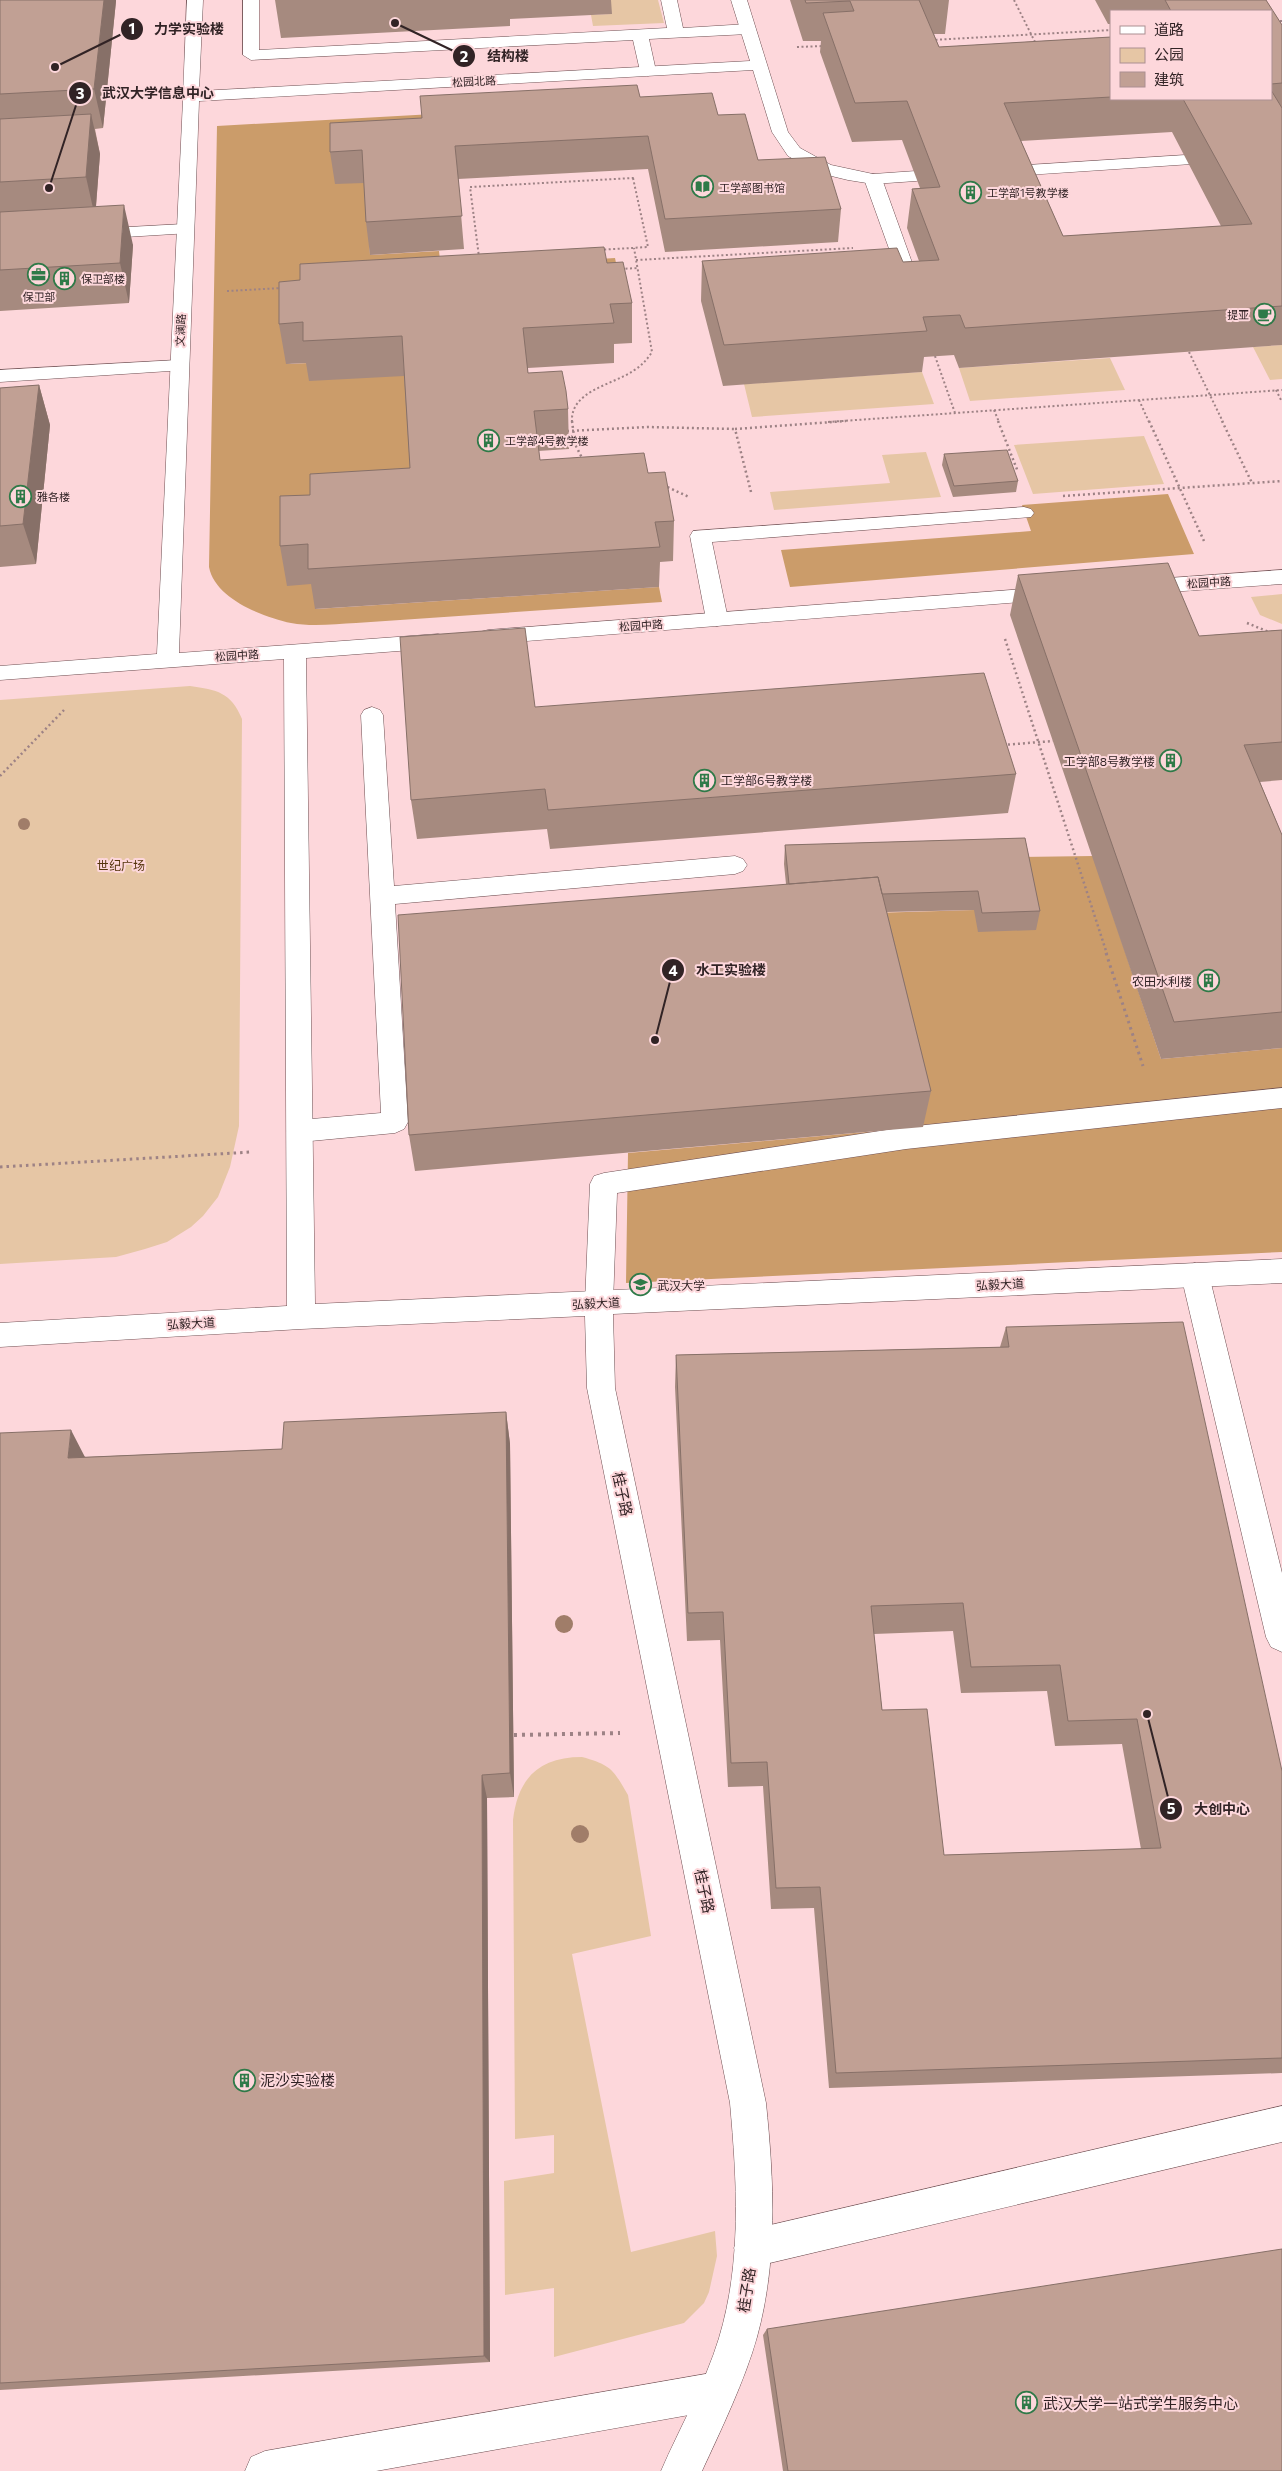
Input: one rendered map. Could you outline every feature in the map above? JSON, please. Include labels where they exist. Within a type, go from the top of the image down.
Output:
[{"type":"street","name":"文澜路","points":[[168,660],[189,97],[195,0]]},
{"type":"street","points":[[251,0],[251,55],[748,29]]},
{"type":"street","points":[[669,0],[676,33]]},
{"type":"street","points":[[739,0],[780,132],[794,152],[825,169],[873,179],[916,176]]},
{"type":"street","points":[[640,35],[648,71]]},
{"type":"street","name":"松园北路","points":[[189,97],[759,65]]},
{"type":"street","points":[[1011,171],[1186,160]]},
{"type":"street","points":[[873,179],[910,282]]},
{"type":"street","points":[[75,235],[184,229]]},
{"type":"street","points":[[0,376],[178,366]]},
{"type":"street","points":[[717,619],[700,536],[1024,513]]},
{"type":"street","name":"松园中路","points":[[1123,589],[1282,577]]},
{"type":"street","name":"松园中路","points":[[0,673],[1074,592]]},
{"type":"street","points":[[295,652],[301,1317]]},
{"type":"street","points":[[300,1140],[395,1122],[372,715]]},
{"type":"street","points":[[382,896],[735,865]]},
{"type":"street","points":[[1158,1112],[1282,1098]]},
{"type":"street","name":"桂子路","points":[[681,2471],[717,2392],[738,2338],[748,2293],[753,2248],[754,2176],[748,2103],[601,1388],[598,1303],[604,1184],[906,1138],[1158,1112]]},
{"type":"street","name":"弘毅大道","points":[[0,1335],[301,1317],[1282,1270]]},
{"type":"street","points":[[1195,1274],[1282,1637]]},
{"type":"street","points":[[753,2248],[1282,2124]]},
{"type":"street","points":[[265,2471],[717,2392]]},
{"type":"path","points":[[1014,0],[1040,52]]},
{"type":"path","points":[[925,40],[1110,30]]},
{"type":"path","points":[[633,178],[648,247],[634,248],[479,257],[470,187],[633,178]]},
{"type":"path","points":[[636,260],[897,246]]},
{"type":"path","points":[[587,466],[578,452],[572,431],[572,411],[575,405],[592,392],[638,370],[652,352],[634,248]]},
{"type":"path","points":[[618,269],[638,268]]},
{"type":"path","points":[[182,294],[291,287]]},
{"type":"path","points":[[1189,352],[1252,483]]},
{"type":"path","points":[[935,356],[955,413]]},
{"type":"path","points":[[1276,390],[1282,402]]},
{"type":"path","points":[[567,431],[647,427],[735,429],[1282,390]]},
{"type":"path","points":[[1139,400],[1240,618],[1251,625],[1274,633]]},
{"type":"path","points":[[994,410],[1021,481]]},
{"type":"path","points":[[735,429],[761,532]]},
{"type":"path","points":[[1056,497],[1282,481]]},
{"type":"path","points":[[657,483],[674,488],[690,499],[700,536]]},
{"type":"path","points":[[1004,639],[1158,1112]]},
{"type":"path","points":[[0,776],[62,713],[67,700],[72,667]]},
{"type":"path","points":[[997,745],[1053,741]]},
{"type":"path","points":[[0,1167],[300,1140]]},
{"type":"path","points":[[514,1735],[672,1732]]},
{"type":"green space","points":[[609,0],[658,0],[664,23],[593,26],[591,15],[611,14]]},
{"type":"green space","points":[[1282,345],[1282,379],[1270,380],[1253,347]]},
{"type":"green space","points":[[1110,358],[1125,390],[970,401],[959,368]]},
{"type":"green space","points":[[922,372],[934,404],[752,417],[744,384]]},
{"type":"green space","points":[[1144,436],[1164,484],[1033,494],[1014,445]]},
{"type":"green space","points":[[926,452],[941,497],[774,510],[770,492],[890,483],[882,455]]},
{"type":"green space","points":[[1282,594],[1282,624],[1260,615],[1251,597]]},
{"type":"green space","name":"世纪广场","points":[[190,686],[222,694],[233,703],[242,719],[239,1126],[230,1167],[218,1197],[203,1216],[191,1227],[167,1242],[116,1257],[0,1264],[0,700]]},
{"type":"green space","points":[[582,1757],[610,1769],[619,1779],[628,1795],[651,1936],[572,1954],[631,2252],[715,2231],[717,2256],[709,2292],[704,2303],[684,2323],[554,2357],[554,2288],[505,2295],[504,2181],[554,2173],[554,2135],[515,2139],[513,1820],[520,1792],[533,1773],[554,1761]]},
{"type":"shaded area","points":[[634,103],[366,183],[370,255],[439,251],[441,269],[615,258],[624,302],[286,364],[309,363],[406,376],[414,508],[315,584],[316,609],[659,587],[662,602],[315,625],[291,623],[267,616],[242,605],[230,597],[213,578],[209,567],[217,126]]},
{"type":"shaded area","points":[[1168,494],[1194,554],[790,587],[781,550],[1031,531],[1022,505]]},
{"type":"shaded area","points":[[1093,856],[1161,1059],[1282,1048],[1282,1252],[626,1283],[628,1153],[923,1127],[872,913],[974,910],[1020,857]]},
{"type":"building","points":[[0,0],[104,0],[94,89],[0,94]]},
{"type":"building","name":"工学部1号教学楼","points":[[805,0],[919,0],[939,47],[1110,37],[1110,97],[1004,103],[1063,236],[1252,224],[1184,100],[1272,100],[1272,92],[1282,108],[1282,306],[965,328],[960,315],[923,317],[927,331],[724,345],[702,261],[897,248],[903,262],[939,260],[912,189],[940,187],[907,101],[855,103],[823,13],[854,11],[850,1],[806,3]]},
{"type":"building","points":[[1165,0],[1266,0],[1282,25],[1282,83],[1272,84],[1272,10],[1170,10]]},
{"type":"building","points":[[637,85],[640,97],[712,93],[718,115],[745,114],[758,160],[825,157],[841,209],[665,219],[648,136],[455,146],[462,216],[366,222],[362,150],[330,152],[330,123],[422,118],[420,96]]},
{"type":"building","points":[[91,114],[86,177],[0,182],[0,119]]},
{"type":"building","points":[[124,205],[120,263],[0,270],[0,212]]},
{"type":"building","name":"工学部4号教学楼","points":[[604,247],[607,263],[623,262],[632,303],[610,304],[614,323],[523,328],[528,373],[562,371],[566,391],[568,409],[534,411],[540,460],[644,453],[648,473],[665,472],[674,521],[655,522],[660,547],[308,569],[308,544],[280,546],[280,496],[310,495],[310,474],[410,468],[402,336],[303,341],[303,322],[279,324],[279,282],[300,280],[300,264]]},
{"type":"building","points":[[39,385],[23,524],[0,526],[0,388]]},
{"type":"building","points":[[1007,450],[1018,481],[954,486],[944,454]]},
{"type":"building","name":"工学部8号教学楼","points":[[1168,563],[1199,636],[1282,630],[1282,742],[1244,745],[1282,835],[1282,1012],[1174,1022],[1018,575]]},
{"type":"building","name":"工学部6号教学楼","points":[[525,628],[535,707],[984,673],[1016,774],[548,810],[545,789],[411,800],[400,637]]},
{"type":"building","points":[[1025,838],[1040,911],[982,913],[978,891],[882,894],[878,877],[789,884],[785,845]]},
{"type":"building","points":[[878,877],[931,1091],[409,1135],[398,915]]},
{"type":"building","points":[[1183,1322],[1282,1771],[1282,2058],[836,2073],[820,1887],[776,1888],[767,1762],[731,1763],[723,1612],[688,1613],[676,1355],[1009,1347],[1006,1327]],"holes":[[[963,1603],[971,1667],[1060,1665],[1068,1721],[1137,1719],[1161,1848],[944,1855],[927,1709],[882,1710],[871,1606]]]},
{"type":"building","name":"泥沙实验楼","points":[[506,1412],[510,1773],[482,1775],[484,2356],[0,2383],[0,1433],[71,1430],[68,1458],[282,1449],[284,1422]]},
{"type":"building","name":"武汉大学一站式学生服务中心","points":[[1282,2249],[1282,2471],[788,2471],[767,2329]]},
{"type":"place","name":"结构楼","points":[[395,23]]},
{"type":"place","name":"力学实验楼","points":[[55,67]]},
{"type":"place","name":"工学部图书馆","points":[[703,187]]},
{"type":"place","name":"武汉大学信息中心","points":[[49,188]]},
{"type":"place","name":"工学部1号教学楼","points":[[971,192]]},
{"type":"place","name":"保卫部","points":[[39,275]]},
{"type":"place","name":"保卫部楼","points":[[65,278]]},
{"type":"place","name":"提亚","points":[[1265,314]]},
{"type":"place","name":"工学部4号教学楼","points":[[489,440]]},
{"type":"place","name":"雅各楼","points":[[21,496]]},
{"type":"place","name":"工学部8号教学楼","points":[[1171,761]]},
{"type":"place","name":"工学部6号教学楼","points":[[705,780]]},
{"type":"place","name":"农田水利楼","points":[[1208,981]]},
{"type":"place","name":"水工实验楼","points":[[655,1040]]},
{"type":"place","name":"武汉大学","points":[[641,1285]]},
{"type":"place","name":"大创中心","points":[[1147,1714]]},
{"type":"place","name":"泥沙实验楼","points":[[244,2080]]},
{"type":"place","name":"武汉大学一站式学生服务中心","points":[[1027,2403]]}]
